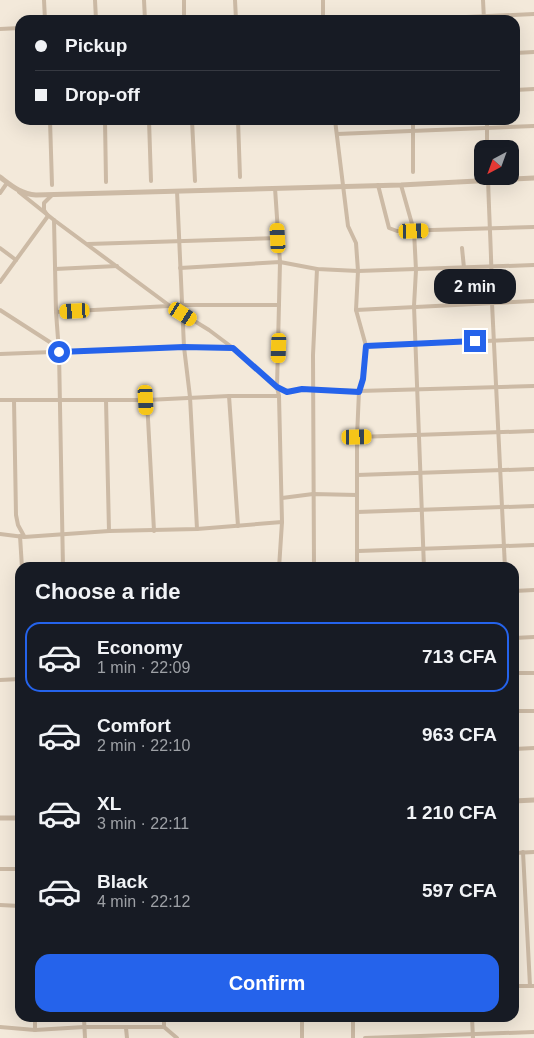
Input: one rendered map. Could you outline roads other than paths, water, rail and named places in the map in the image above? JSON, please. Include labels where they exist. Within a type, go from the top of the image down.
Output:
[{"type":"street","points":[[44,0],[45,15]]},
{"type":"street","points":[[95,0],[96,15]]},
{"type":"street","points":[[144,0],[145,15]]},
{"type":"street","points":[[184,0],[184,15]]},
{"type":"street","points":[[235,0],[236,15]]},
{"type":"street","points":[[323,0],[323,15]]},
{"type":"street","points":[[483,0],[484,15]]},
{"type":"street","points":[[520,15],[534,14]]},
{"type":"street","points":[[0,29],[15,28]]},
{"type":"street","points":[[520,53],[534,52]]},
{"type":"street","points":[[520,90],[534,89]]},
{"type":"street","points":[[50,125],[52,185]]},
{"type":"street","points":[[105,125],[106,182]]},
{"type":"street","points":[[149,125],[151,182]]},
{"type":"street","points":[[192,125],[195,181]]},
{"type":"street","points":[[238,125],[240,176]]},
{"type":"street","points":[[336,125],[348,226],[356,243],[358,271],[356,310],[366,346],[363,379],[359,392],[357,437],[357,562]]},
{"type":"street","points":[[412,125],[413,172]]},
{"type":"street","points":[[337,134],[534,126]]},
{"type":"street","points":[[487,128],[487,140]]},
{"type":"street","points":[[0,177],[48,216],[170,306],[209,330],[233,348],[277,387],[287,392],[302,389],[359,392],[534,386]]},
{"type":"street","points":[[519,178],[534,178]]},
{"type":"street","points":[[18,191],[27,195],[55,195],[378,185],[474,179]]},
{"type":"street","points":[[0,193],[7,183]]},
{"type":"street","points":[[400,184],[414,231],[416,270],[414,306],[424,562]]},
{"type":"street","points":[[378,185],[389,228],[397,231],[534,227]]},
{"type":"street","points":[[488,185],[505,562]]},
{"type":"street","points":[[275,188],[280,262],[277,387],[279,396],[282,498],[279,562]]},
{"type":"street","points":[[178,191],[184,347],[190,397],[197,529]]},
{"type":"street","points":[[48,216],[44,210],[44,203],[49,197],[55,195]]},
{"type":"street","points":[[0,282],[48,216]]},
{"type":"street","points":[[54,220],[56,312],[59,350],[63,562]]},
{"type":"street","points":[[88,244],[278,238]]},
{"type":"street","points":[[0,248],[16,260]]},
{"type":"street","points":[[462,248],[464,268]]},
{"type":"street","points":[[180,268],[280,262],[317,269],[358,271],[534,265]]},
{"type":"street","points":[[55,269],[116,266]]},
{"type":"street","points":[[314,562],[313,390],[317,269]]},
{"type":"street","points":[[356,310],[534,301]]},
{"type":"street","points":[[183,305],[280,305]]},
{"type":"street","points":[[56,312],[170,306]]},
{"type":"street","points":[[0,310],[59,350]]},
{"type":"street","points":[[366,346],[534,339]]},
{"type":"street","points":[[0,354],[59,350],[184,347],[233,348]]},
{"type":"street","points":[[229,396],[238,526]]},
{"type":"street","points":[[0,400],[146,400],[190,397],[279,396]]},
{"type":"street","points":[[14,400],[16,515],[22,536],[22,562]]},
{"type":"street","points":[[106,400],[109,532]]},
{"type":"street","points":[[146,400],[154,531]]},
{"type":"street","points":[[357,437],[534,432]]},
{"type":"street","points":[[357,475],[534,469]]},
{"type":"street","points":[[282,498],[313,494],[357,495]]},
{"type":"street","points":[[358,512],[534,506]]},
{"type":"street","points":[[0,534],[22,536],[62,535],[197,529],[282,522]]},
{"type":"street","points":[[358,550],[534,545]]},
{"type":"street","points":[[519,591],[534,590]]},
{"type":"street","points":[[519,638],[534,637]]},
{"type":"street","points":[[519,673],[534,673]]},
{"type":"street","points":[[0,680],[15,679]]},
{"type":"street","points":[[519,711],[534,711]]},
{"type":"street","points":[[519,749],[534,748]]},
{"type":"street","points":[[519,800],[534,800]]},
{"type":"street","points":[[0,818],[15,818]]},
{"type":"street","points":[[519,852],[534,852]]},
{"type":"street","points":[[519,986],[532,986],[524,852]]},
{"type":"street","points":[[0,869],[15,869]]},
{"type":"street","points":[[0,905],[15,906]]},
{"type":"street","points":[[35,1022],[36,1030]]},
{"type":"street","points":[[84,1022],[85,1038]]},
{"type":"street","points":[[164,1022],[164,1027]]},
{"type":"street","points":[[302,1022],[302,1038]]},
{"type":"street","points":[[353,1022],[353,1038]]},
{"type":"street","points":[[472,1022],[473,1036]]},
{"type":"street","points":[[0,1027],[36,1030],[84,1027],[164,1027],[177,1038]]},
{"type":"street","points":[[126,1028],[127,1038]]},
{"type":"street","points":[[365,1038],[473,1036],[534,1032]]}]
